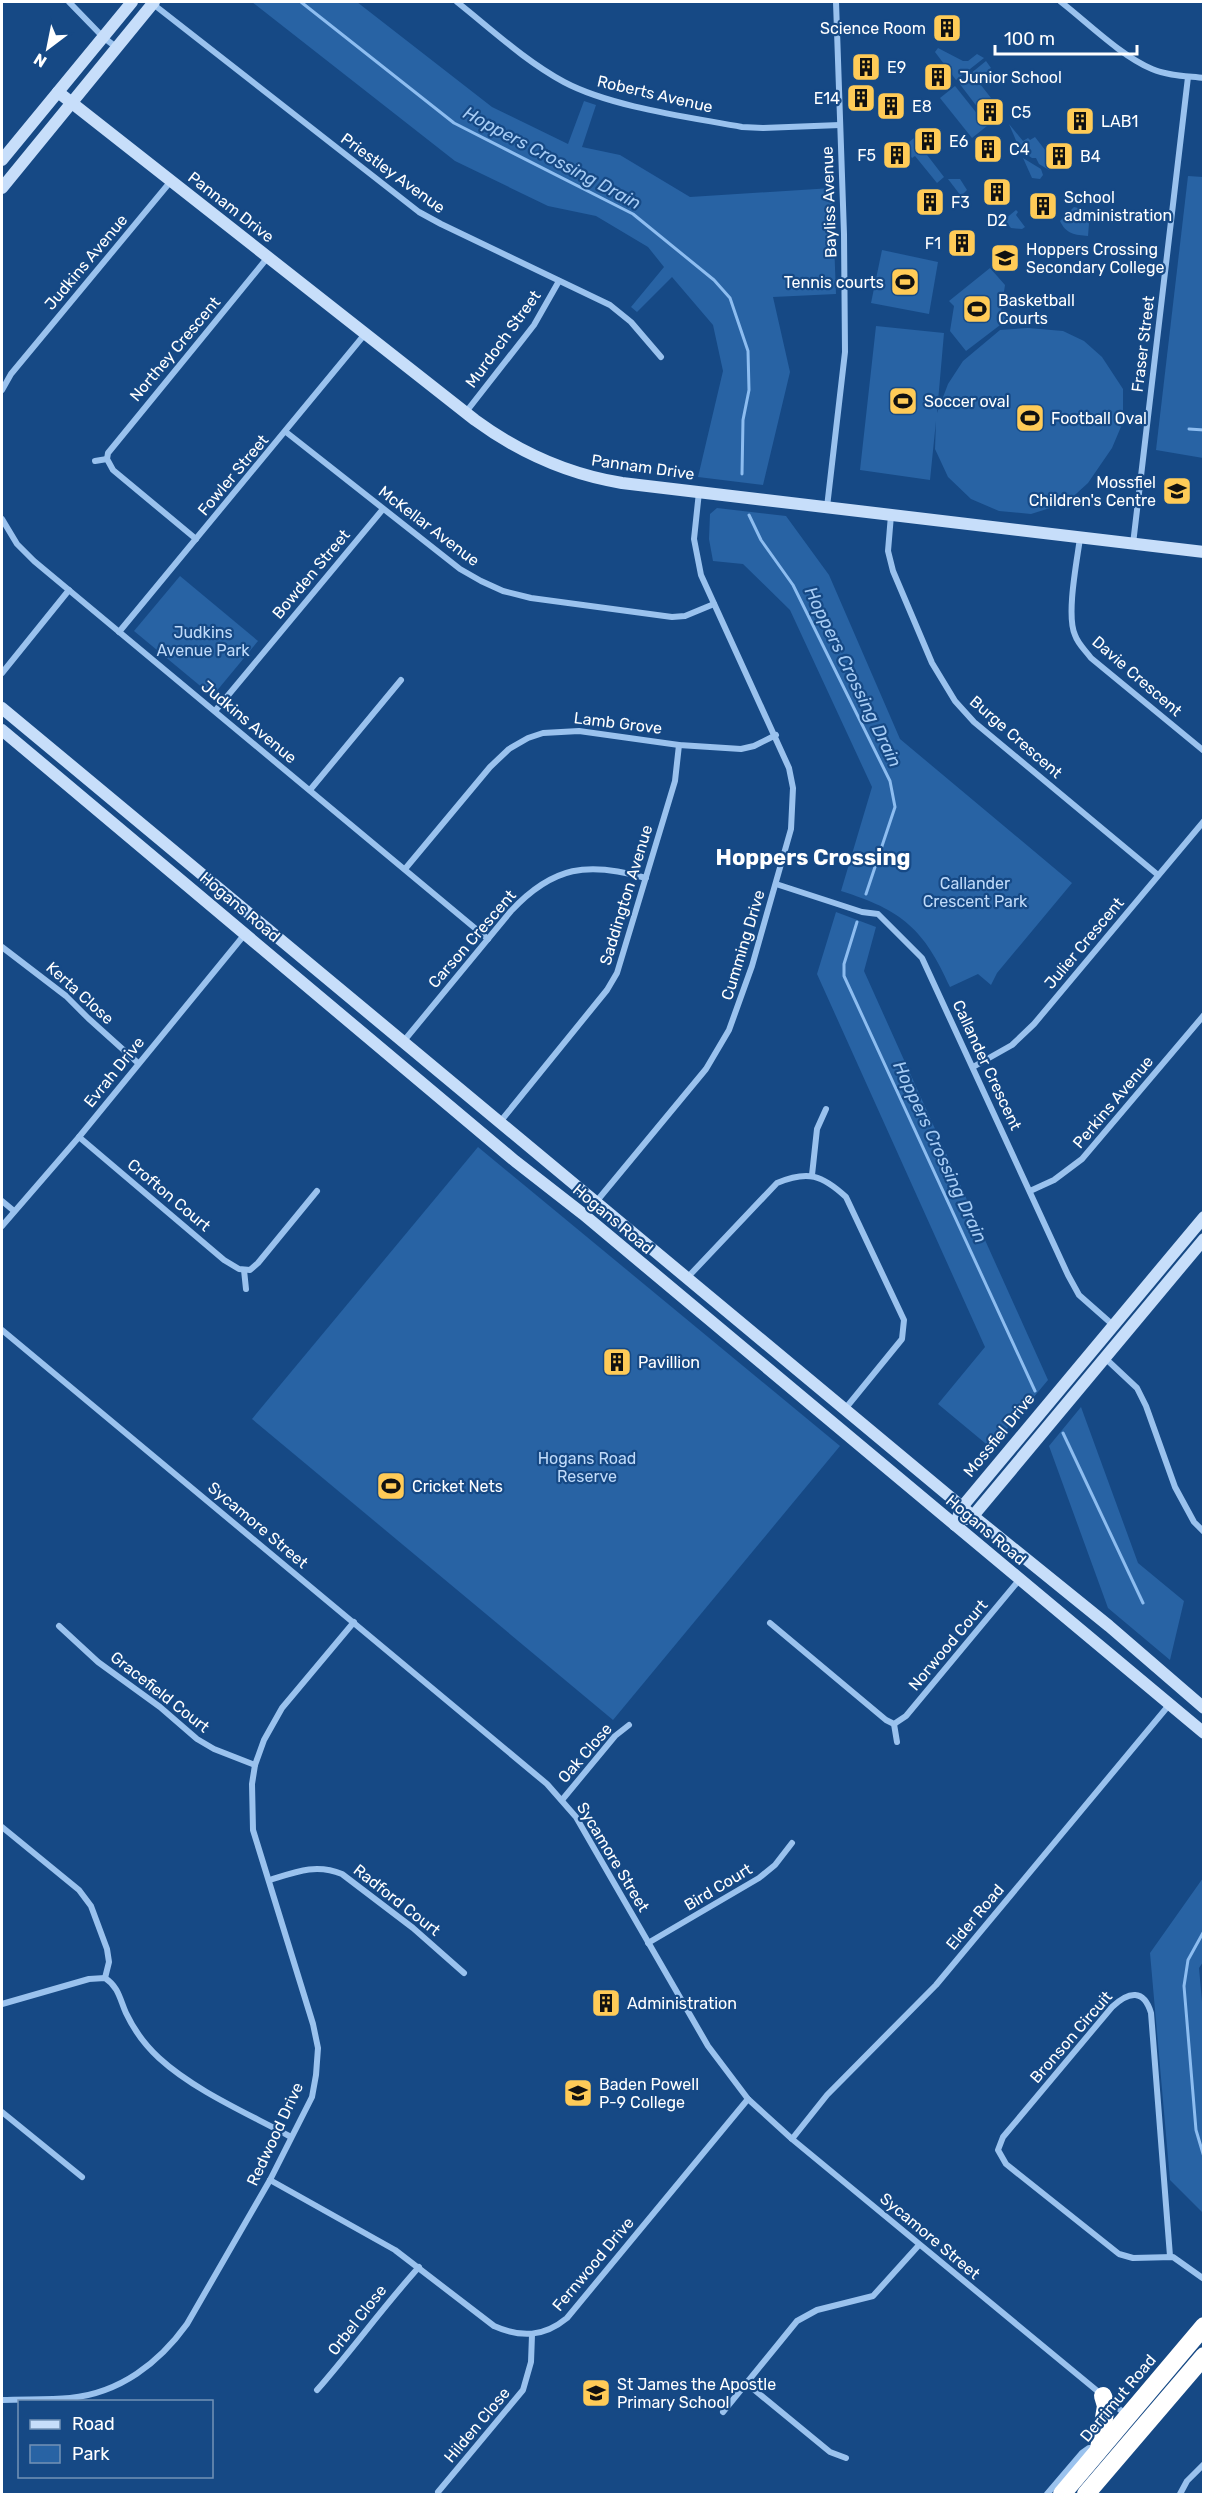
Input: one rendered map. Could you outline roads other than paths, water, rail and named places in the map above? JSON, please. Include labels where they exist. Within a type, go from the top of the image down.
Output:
[{"type":"highway","name":"Derrimut Road","points":[[1062,2494],[1203,2326]]},
{"type":"highway","points":[[1086,2494],[1203,2356]]},
{"type":"highway","points":[[1098,2451],[1105,2413],[1103,2396]]},
{"type":"highway","points":[[1128,2416],[1143,2428]]},
{"type":"street","points":[[69,2],[117,48]]},
{"type":"street","points":[[2,160],[132,2]]},
{"type":"street","name":"Roberts Avenue","points":[[457,2],[540,67],[600,97],[742,127],[840,125]]},
{"type":"street","name":"Bayliss Avenue","points":[[827,508],[845,352],[845,275],[836,2]]},
{"type":"street","points":[[1062,2],[1131,57],[1152,69],[1203,78]]},
{"type":"street","points":[[2,188],[153,3]]},
{"type":"street","name":"Priestley Avenue","points":[[153,3],[420,212],[441,225],[594,297],[624,315],[661,357]]},
{"type":"street","name":"Fraser Street","points":[[1133,543],[1188,77]]},
{"type":"street","name":"Pannam Drive","points":[[58,92],[465,412],[504,440],[539,460],[574,473],[622,483],[1203,552]]},
{"type":"street","name":"Judkins Avenue","points":[[2,390],[11,374],[171,180]]},
{"type":"street","name":"Northey Crescent","points":[[107,459],[111,447],[268,257]]},
{"type":"street","name":"Murdoch Street","points":[[465,412],[534,325],[560,281]]},
{"type":"street","name":"Fowler Street","points":[[119,632],[366,334]]},
{"type":"street","name":"McKellar Avenue","points":[[286,432],[460,569],[503,591],[555,603],[672,617],[685,616],[714,604]]},
{"type":"street","points":[[95,461],[107,459],[114,471],[196,540]]},
{"type":"street","name":"Cumming Drive","points":[[596,1202],[696,1082],[719,1049],[738,1009],[776,884],[791,830],[794,810],[789,768],[776,735],[701,575],[694,539],[699,492]]},
{"type":"street","name":"Bowden Street","points":[[215,711],[383,509]]},
{"type":"street","name":"Burge Crescent","points":[[891,515],[888,551],[893,570],[932,663],[955,701],[974,722],[1158,875]]},
{"type":"street","name":"Judkins Avenue","points":[[2,519],[17,544],[34,561],[488,939]]},
{"type":"street","name":"Davie Crescent","points":[[1080,538],[1071,616],[1074,634],[1082,647],[1100,665],[1203,751]]},
{"type":"street","points":[[2,673],[69,590]]},
{"type":"street","points":[[310,790],[401,680]]},
{"type":"street","name":"Hogans Road","points":[[2,708],[962,1507],[1109,1626],[1203,1708]]},
{"type":"street","name":"Hogans Road","points":[[2,730],[515,1161],[583,1214],[1203,1733]]},
{"type":"street","name":"Lamb Grove","points":[[405,869],[490,767],[509,749],[528,738],[552,732],[579,731],[679,745],[741,750],[776,735]]},
{"type":"street","name":"Saddington Avenue","points":[[500,1122],[607,990],[617,973],[675,781],[679,745]]},
{"type":"street","name":"Julier Crescent","points":[[973,1067],[1012,1045],[1034,1024],[1203,821]]},
{"type":"street","name":"Carson Crescent","points":[[403,1042],[524,897],[552,879],[585,868],[602,867],[646,878]]},
{"type":"street","name":"Callander Crescent","points":[[776,884],[862,912],[878,914],[922,958],[1079,1295],[1113,1325]]},
{"type":"street","points":[[246,933],[256,920]]},
{"type":"street","name":"Evrah Drive","points":[[2,1226],[79,1137],[246,933]]},
{"type":"street","name":"Kerta Close","points":[[2,947],[66,996],[138,1063]]},
{"type":"street","name":"Perkins Avenue","points":[[1030,1191],[1054,1180],[1082,1159],[1203,1015]]},
{"type":"street","points":[[812,1175],[818,1129],[826,1109]]},
{"type":"street","name":"Crofton Court","points":[[79,1137],[224,1260],[244,1270]]},
{"type":"street","points":[[515,1161],[522,1141]]},
{"type":"street","points":[[687,1278],[777,1183],[794,1176],[812,1175],[831,1183],[846,1197],[904,1320],[902,1339],[845,1409]]},
{"type":"street","points":[[246,1288],[244,1270],[258,1263],[317,1191]]},
{"type":"street","points":[[2,1201],[14,1211]]},
{"type":"street","points":[[583,1214],[596,1202]]},
{"type":"street","name":"Mossfiel Drive","points":[[955,1525],[962,1507],[1203,1217]]},
{"type":"street","points":[[1185,1239],[1201,1247]]},
{"type":"street","name":"Mossfiel Drive","points":[[955,1525],[973,1516],[1124,1335],[1201,1247]]},
{"type":"street","points":[[1113,1325],[1124,1335]]},
{"type":"street","name":"Sycamore Street","points":[[2,1330],[535,1773],[562,1800],[585,1832],[708,2046],[748,2099],[792,2139],[919,2245],[1128,2416]]},
{"type":"street","points":[[1094,1348],[1137,1388],[1146,1406],[1174,1487],[1194,1522],[1203,1532]]},
{"type":"street","name":"Norwood Court","points":[[894,1724],[906,1716],[1020,1579]]},
{"type":"street","name":"Redwood Drive","points":[[2,2400],[72,2398],[112,2387],[151,2365],[173,2344],[188,2325],[270,2180],[312,2097],[318,2048],[313,2024],[253,1830],[251,1806],[255,1765],[264,1740],[282,1708],[354,1622]]},
{"type":"street","points":[[770,1623],[886,1720],[894,1724],[897,1742]]},
{"type":"street","name":"Gracefield Court","points":[[59,1626],[98,1662],[153,1702],[197,1739],[214,1749],[255,1765]]},
{"type":"street","points":[[1170,1705],[1181,1689]]},
{"type":"street","name":"Elder Road","points":[[792,2139],[827,2096],[936,1985],[1170,1705]]},
{"type":"street","name":"Oak Close","points":[[562,1800],[615,1736],[629,1725]]},
{"type":"street","points":[[2,1827],[79,1890],[91,1906],[107,1949],[109,1962],[105,1978]]},
{"type":"street","name":"Bird Court","points":[[648,1943],[759,1878],[775,1865],[792,1843]]},
{"type":"street","name":"Radford Court","points":[[270,1880],[301,1869],[330,1868],[354,1881],[377,1903],[413,1928],[464,1972]]},
{"type":"street","points":[[2,2004],[88,1979],[105,1978],[116,1987],[126,2014],[145,2043],[160,2059],[193,2083],[291,2138]]},
{"type":"street","name":"Bronson Circuit","points":[[1132,1995],[1143,1998],[1148,2003],[1151,2013],[1170,2256],[1133,2258],[1119,2254],[1006,2164],[998,2150],[1003,2137],[1112,2007],[1124,1997],[1132,1995]]},
{"type":"street","name":"Fernwood Drive","points":[[532,2335],[557,2327],[567,2318],[748,2099]]},
{"type":"street","points":[[2,2112],[82,2177]]},
{"type":"street","points":[[270,2180],[372,2236],[419,2267],[494,2326],[510,2333],[532,2335]]},
{"type":"street","points":[[723,2412],[789,2330],[804,2316],[873,2296],[919,2245]]},
{"type":"street","points":[[1170,2256],[1180,2261],[1203,2280]]},
{"type":"street","name":"Orbel Close","points":[[317,2390],[419,2267]]},
{"type":"street","name":"Hilden Close","points":[[438,2492],[523,2390],[531,2362],[532,2335]]},
{"type":"street","points":[[746,2383],[830,2452],[846,2458]]},
{"type":"street","points":[[1047,2494],[1082,2453],[1089,2448],[1098,2451]]},
{"type":"street","points":[[1180,2494],[1187,2481],[1203,2465]]},
{"type":"waterway","name":"Hoppers Crossing Drain","points":[[301,2],[454,123],[633,214],[714,280],[730,298],[748,351],[749,390],[743,420],[742,474]]},
{"type":"waterway","points":[[1189,429],[1204,430]]},
{"type":"waterway","name":"Hoppers Crossing Drain","points":[[749,515],[761,540],[793,585],[890,781],[895,807],[866,894]]},
{"type":"waterway","name":"Hoppers Crossing Drain","points":[[857,922],[844,964],[844,976],[1035,1391]]},
{"type":"waterway","name":"Hoppers Crossing Drain","points":[[1063,1433],[1143,1603]]},
{"type":"waterway","name":"Hoppers Crossing Drain","points":[[1204,1931],[1188,1960],[1184,1986],[1196,2130],[1204,2157]]},
{"type":"place","name":"Science Room","points":[[947,28]]},
{"type":"place","name":"E9","points":[[866,67]]},
{"type":"place","name":"Junior School","points":[[938,77]]},
{"type":"place","name":"E14","points":[[861,98]]},
{"type":"place","name":"E8","points":[[891,106]]},
{"type":"place","name":"C5","points":[[990,112]]},
{"type":"place","name":"LAB1","points":[[1080,121]]},
{"type":"place","name":"E6","points":[[928,141]]},
{"type":"place","name":"C4","points":[[988,149]]},
{"type":"place","name":"F5","points":[[897,155]]},
{"type":"place","name":"B4","points":[[1059,156]]},
{"type":"place","name":"D2","points":[[997,192]]},
{"type":"place","name":"F3","points":[[930,202]]},
{"type":"place","name":"School administration","points":[[1043,206]]},
{"type":"place","name":"F1","points":[[962,243]]},
{"type":"place","name":"Hoppers Crossing Secondary College","points":[[1005,258]]},
{"type":"place","name":"Tennis courts","points":[[905,282]]},
{"type":"place","name":"Basketball Courts","points":[[977,309]]},
{"type":"place","name":"Soccer oval","points":[[903,401]]},
{"type":"place","name":"Football Oval","points":[[1030,418]]},
{"type":"place","name":"Mossfiel Children's Centre","points":[[1177,491]]},
{"type":"place","name":"Pavillion","points":[[617,1362]]},
{"type":"place","name":"Cricket Nets","points":[[391,1486]]},
{"type":"place","name":"Administration","points":[[606,2003]]},
{"type":"place","name":"Baden Powell P-9 College","points":[[578,2093]]},
{"type":"place","name":"St James the Apostle Primary School","points":[[596,2393]]},
{"type":"district","name":"Hoppers Crossing","points":[[813,857]]},
{"type":"park label","name":"Judkins Avenue Park","points":[[203,641]]},
{"type":"park label","name":"Callander Crescent Park","points":[[975,892]]},
{"type":"park label","name":"Hogans Road Reserve","points":[[587,1467]]}]
